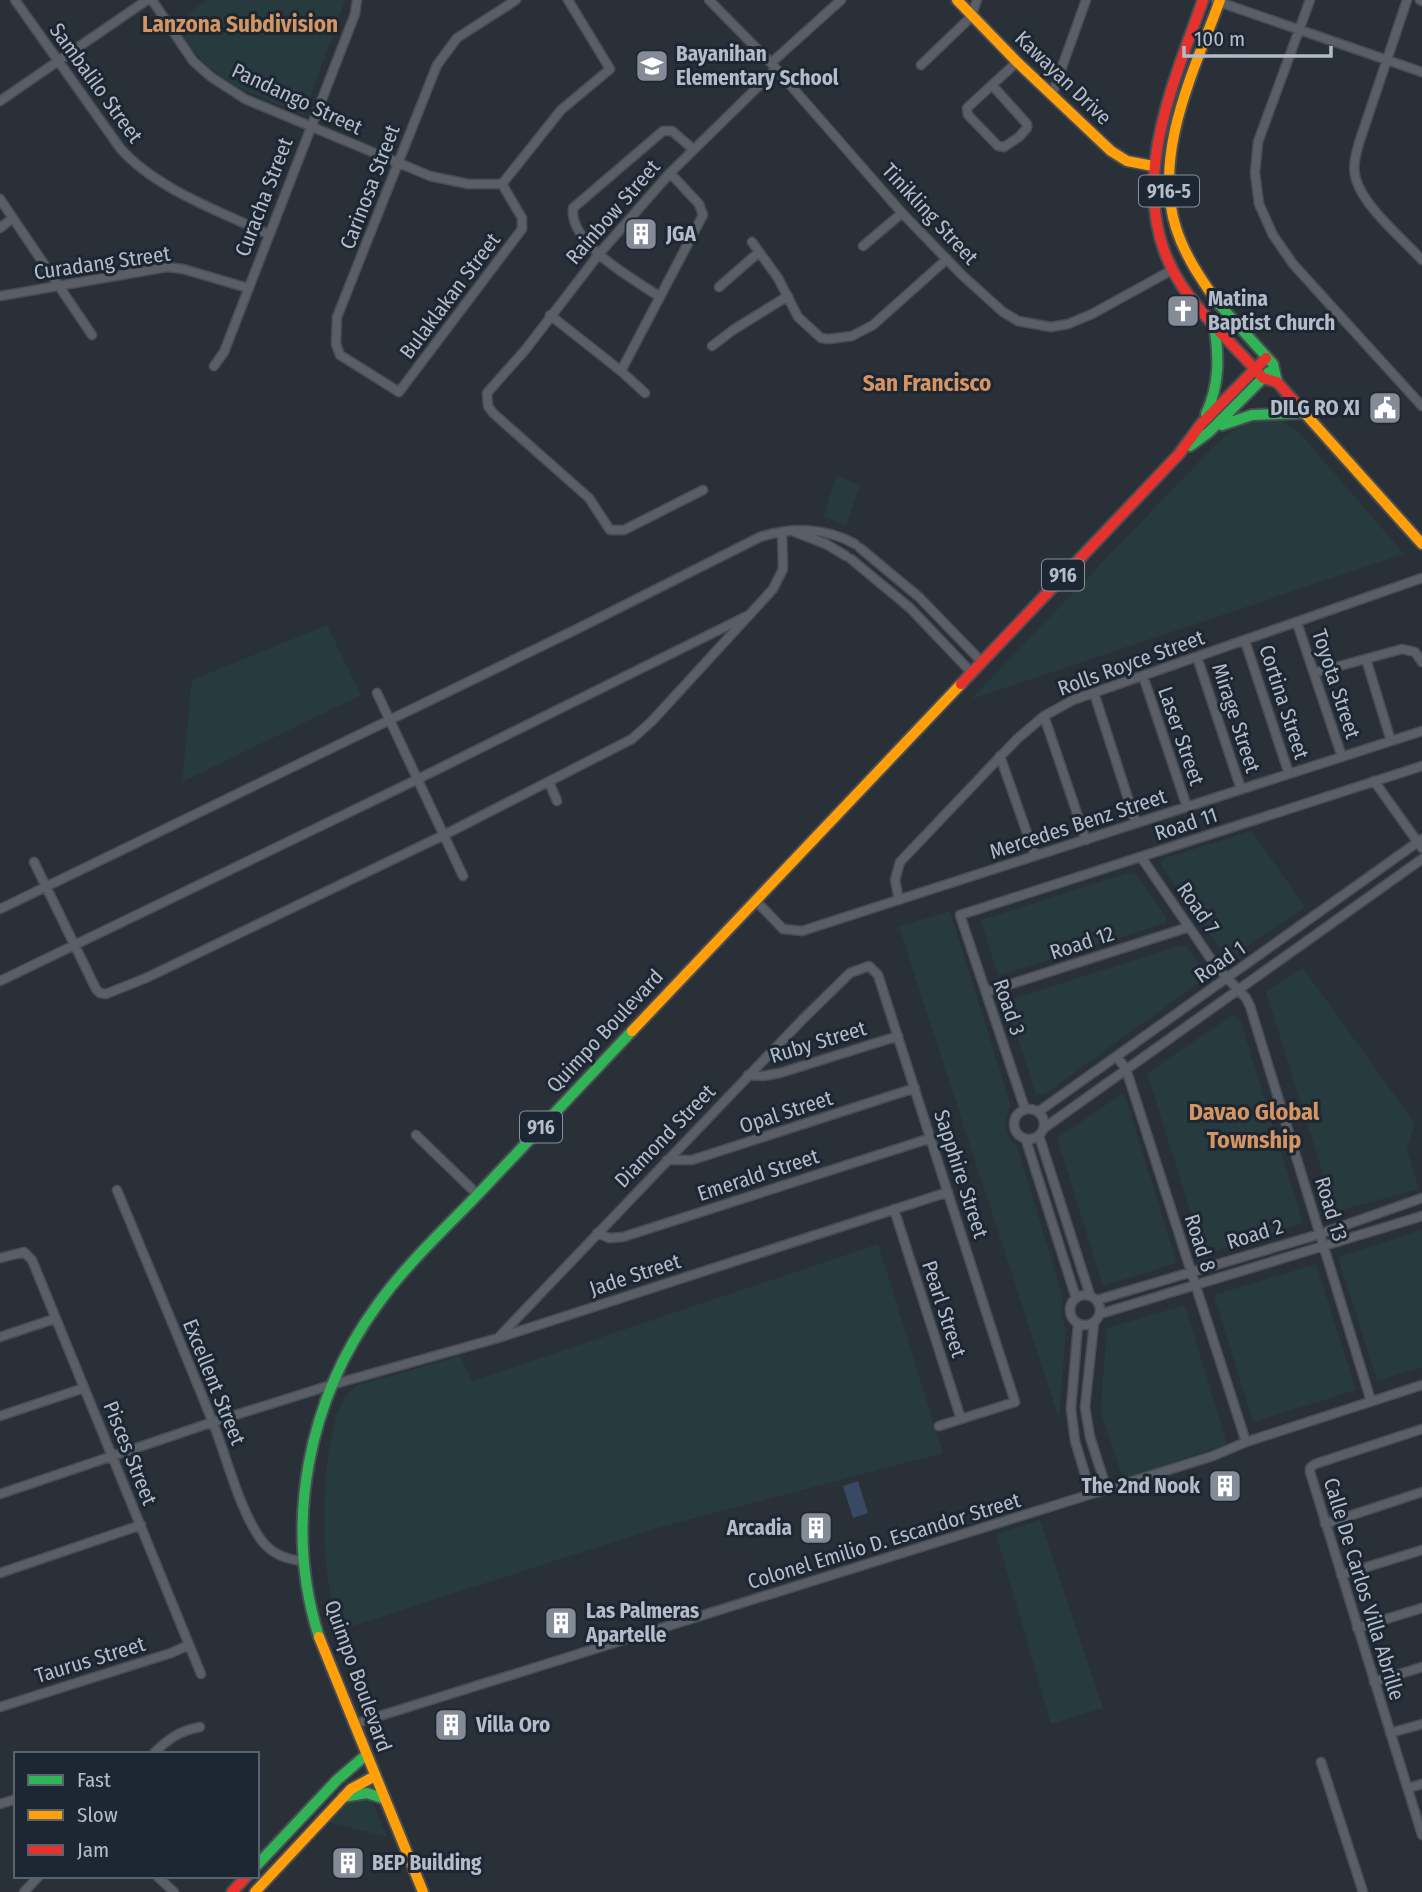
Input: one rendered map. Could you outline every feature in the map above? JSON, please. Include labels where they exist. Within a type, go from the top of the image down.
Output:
[{"type":"main road","name":"Kawayan Drive","points":[[957,0],[1017,62],[1116,155],[1133,163],[1153,166]]},
{"type":"main road","name":"916-5","points":[[1203,0],[1162,117],[1153,166],[1155,216],[1172,270],[1187,292],[1259,374]]},
{"type":"main road","name":"916-5","points":[[1218,1],[1172,140],[1168,166],[1170,200],[1187,257],[1205,288],[1270,363]]},
{"type":"main road","points":[[1205,428],[1219,380],[1219,351],[1213,323]]},
{"type":"main road","name":"Quimpo Boulevard","points":[[423,1892],[319,1637],[308,1594],[302,1515],[308,1468],[319,1418],[331,1385],[354,1338],[394,1283],[477,1194],[981,661],[1270,363]]},
{"type":"main road","points":[[1270,363],[1276,382]]},
{"type":"main road","points":[[1259,374],[1276,382],[1422,544]]},
{"type":"main road","points":[[1205,428],[1249,414],[1304,413]]},
{"type":"main road","points":[[259,1863],[337,1780],[366,1755]]},
{"type":"main road","points":[[255,1892],[344,1797],[360,1783],[375,1776]]},
{"type":"main road","points":[[344,1797],[362,1793],[385,1799]]},
{"type":"main road","points":[[295,1824],[307,1837]]},
{"type":"main road","points":[[232,1892],[245,1878]]},
{"type":"street","name":"Sambalilo Street","points":[[15,0],[133,164],[180,192],[268,234]]},
{"type":"street","points":[[0,101],[150,0]]},
{"type":"street","name":"Pandango Street","points":[[150,0],[193,61],[211,77],[245,99],[399,164],[450,182],[502,184]]},
{"type":"street","name":"Curacha Street","points":[[214,366],[224,352],[355,14],[357,0]]},
{"type":"street","name":"Carinosa Street","points":[[399,392],[340,355],[335,332],[337,317],[433,75],[446,50],[467,30],[516,0]]},
{"type":"street","points":[[502,184],[561,110],[610,69],[568,0]]},
{"type":"street","name":"Tinikling Street","points":[[709,0],[773,66],[902,213],[1003,312],[1018,321],[1051,327],[1068,324],[1092,314],[1172,270]]},
{"type":"street","name":"Rainbow Street","points":[[703,490],[624,530],[610,530],[589,498],[493,413],[486,400],[490,390],[526,349],[599,254],[670,173],[841,0]]},
{"type":"street","points":[[921,65],[971,17],[977,0]]},
{"type":"street","points":[[1052,95],[1086,0]]},
{"type":"street","points":[[1310,0],[1258,142],[1255,173],[1259,204],[1273,235],[1293,264],[1422,406]]},
{"type":"street","points":[[1407,0],[1354,160],[1355,176],[1360,190],[1422,260]]},
{"type":"street","points":[[1218,1],[1422,72]]},
{"type":"street","points":[[992,85],[1027,124],[1019,137],[1004,147],[998,146],[967,112],[968,105],[1017,62]]},
{"type":"street","points":[[660,297],[599,254],[584,238],[573,219],[573,208],[663,131],[672,131],[693,149]]},
{"type":"street","points":[[621,371],[703,215],[698,204],[670,173]]},
{"type":"street","name":"Bulaklakan Street","points":[[399,392],[522,229],[519,211],[502,184]]},
{"type":"street","points":[[0,199],[92,335]]},
{"type":"street","points":[[863,246],[902,213]]},
{"type":"street","points":[[0,228],[13,218]]},
{"type":"street","points":[[752,242],[778,278],[798,317],[821,338],[852,336],[873,325],[947,259]]},
{"type":"street","points":[[719,287],[759,252]]},
{"type":"street","name":"Curadang Street","points":[[0,296],[167,267],[248,288]]},
{"type":"street","points":[[712,346],[788,296]]},
{"type":"street","points":[[550,315],[645,393]]},
{"type":"street","points":[[0,909],[760,537],[793,531],[829,532],[857,546],[929,606],[981,661]]},
{"type":"street","points":[[793,531],[826,544],[864,568],[910,608],[971,672]]},
{"type":"street","points":[[34,862],[96,989],[100,993],[112,992],[443,835],[622,745],[643,731],[773,589],[783,569],[782,532]]},
{"type":"street","points":[[864,568],[872,557]]},
{"type":"street","name":"Rolls Royce Street","points":[[900,900],[895,880],[900,862],[1000,756],[1044,716],[1065,704],[1094,693],[1422,578]]},
{"type":"street","points":[[0,981],[753,613]]},
{"type":"street","name":"Toyota Street","points":[[1297,623],[1342,757]]},
{"type":"street","name":"Cortina Street","points":[[1245,640],[1289,774]]},
{"type":"street","points":[[1314,673],[1396,650],[1409,649],[1415,652],[1422,662]]},
{"type":"street","name":"Mirage Street","points":[[1197,657],[1241,789]]},
{"type":"street","points":[[1366,659],[1391,741]]},
{"type":"street","name":"Laser Street","points":[[1143,676],[1187,807]]},
{"type":"street","points":[[377,693],[463,876]]},
{"type":"street","points":[[1094,693],[1136,823]]},
{"type":"street","points":[[1044,716],[1086,839]]},
{"type":"street","name":"Mercedes Benz Street","points":[[755,900],[783,929],[795,931],[900,900],[1422,731]]},
{"type":"street","points":[[1000,756],[1035,856]]},
{"type":"street","name":"Road 11","points":[[960,915],[1422,766]]},
{"type":"street","points":[[1374,781],[1421,843]]},
{"type":"street","points":[[549,782],[557,801]]},
{"type":"street","name":"Road 1","points":[[1038,1112],[1421,843]]},
{"type":"street","name":"Road 7","points":[[1141,857],[1189,927],[1239,990]]},
{"type":"street","name":"Road 1","points":[[1042,1132],[1126,1069],[1422,859]]},
{"type":"street","name":"Road 3","points":[[960,915],[1025,1109]]},
{"type":"street","name":"Road 12","points":[[986,992],[1189,927]]},
{"type":"street","points":[[1278,943],[1287,956]]},
{"type":"street","name":"Sapphire Street","points":[[864,966],[874,969],[878,975],[1015,1402],[961,1419]]},
{"type":"street","name":"Diamond Street","points":[[498,1338],[748,1075],[850,973],[864,966]]},
{"type":"street","name":"Road 13","points":[[1239,990],[1246,998],[1255,1018],[1371,1401]]},
{"type":"street","name":"Ruby Street","points":[[748,1075],[780,1073],[898,1036]]},
{"type":"street","name":"Road 8","points":[[1117,1057],[1126,1069],[1246,1441]]},
{"type":"street","name":"Opal Street","points":[[667,1160],[692,1160],[915,1088]]},
{"type":"street","points":[[1094,1323],[1087,1326],[1078,1324],[1072,1318],[1070,1310],[1076,1298],[1026,1140],[1018,1135],[1014,1127],[1015,1118],[1025,1109],[1038,1112],[1044,1119],[1042,1132],[1100,1314],[1094,1323],[1086,1407],[1090,1437],[1107,1490]]},
{"type":"street","points":[[1026,1140],[1042,1132]]},
{"type":"street","points":[[415,1135],[477,1194]]},
{"type":"street","name":"Emerald Street","points":[[597,1233],[609,1238],[624,1237],[931,1138]]},
{"type":"street","name":"Excellent Street","points":[[117,1190],[213,1422],[247,1512],[263,1542],[278,1555],[290,1560],[304,1561]]},
{"type":"street","name":"Jade Street","points":[[0,1493],[213,1422],[331,1385],[498,1338],[948,1192]]},
{"type":"street","points":[[1419,1198],[1422,1216]]},
{"type":"street","name":"Road 2","points":[[1093,1298],[1320,1234],[1419,1198]]},
{"type":"street","name":"Pearl Street","points":[[894,1209],[961,1419]]},
{"type":"street","name":"Road 2","points":[[1100,1314],[1422,1216]]},
{"type":"street","name":"Pisces Street","points":[[0,1258],[21,1252],[29,1254],[32,1259],[54,1319],[85,1388],[201,1674]]},
{"type":"street","points":[[1076,1298],[1093,1298]]},
{"type":"street","points":[[0,1337],[54,1319]]},
{"type":"street","points":[[1078,1324],[1070,1393],[1071,1417],[1075,1441],[1091,1494]]},
{"type":"street","name":"Colonel Emilio D. Escandor Street","points":[[354,1724],[1107,1490],[1213,1456],[1246,1441],[1422,1385]]},
{"type":"street","points":[[0,1416],[85,1388]]},
{"type":"street","points":[[939,1426],[961,1419]]},
{"type":"street","name":"Calle De Carlos Villa Abrille","points":[[1422,1429],[1312,1466],[1310,1476],[1422,1835]]},
{"type":"street","points":[[1325,1524],[1422,1492]]},
{"type":"street","points":[[0,1573],[141,1525]]},
{"type":"street","points":[[1341,1575],[1422,1550]]},
{"type":"street","points":[[1357,1628],[1422,1608]]},
{"type":"street","name":"Taurus Street","points":[[0,1707],[189,1645]]},
{"type":"street","points":[[1374,1682],[1422,1667]]},
{"type":"street","points":[[1390,1733],[1422,1724]]},
{"type":"street","points":[[155,1752],[171,1737],[200,1727]]},
{"type":"street","points":[[1321,1762],[1363,1892]]},
{"type":"street","points":[[1408,1788],[1422,1784]]},
{"type":"street","points":[[24,1892],[37,1878]]},
{"type":"street","points":[[159,1878],[174,1892]]},
{"type":"green space","points":[[207,0],[345,0],[304,115],[232,83],[196,54],[175,23]]},
{"type":"green space","points":[[1271,419],[1286,423],[1298,431],[1404,554],[971,699],[1218,442],[1243,426]]},
{"type":"green space","points":[[836,476],[860,485],[846,525],[823,517]]},
{"type":"green space","points":[[327,625],[361,695],[182,782],[192,680]]},
{"type":"green space","points":[[1252,831],[1304,906],[1228,959],[1163,869],[1161,862],[1165,858]]},
{"type":"green space","points":[[1131,872],[1137,875],[1166,917],[1166,923],[998,976],[981,920]]},
{"type":"green space","points":[[950,911],[1011,1106],[1006,1117],[1007,1133],[1017,1147],[1063,1297],[1061,1316],[1066,1329],[1059,1419],[899,927]]},
{"type":"green space","points":[[1182,945],[1187,947],[1204,971],[1204,979],[1045,1094],[1036,1094],[1006,1001]]},
{"type":"green space","points":[[1303,968],[1415,1124],[1407,1149],[1419,1189],[1335,1212],[1266,992]]},
{"type":"green space","points":[[1233,1015],[1240,1020],[1303,1223],[1204,1255],[1147,1073]]},
{"type":"green space","points":[[1122,1094],[1126,1099],[1177,1263],[1103,1286],[1057,1138]]},
{"type":"green space","points":[[1422,1230],[1422,1367],[1377,1381],[1338,1257]]},
{"type":"green space","points":[[878,1244],[943,1453],[657,1528],[337,1631],[326,1562],[326,1477],[338,1412],[345,1397],[355,1388],[460,1356],[472,1381]]},
{"type":"green space","points":[[1316,1264],[1356,1390],[1253,1422],[1214,1295]]},
{"type":"green space","points":[[1185,1305],[1227,1444],[1123,1479],[1102,1416],[1107,1328]]},
{"type":"green space","points":[[1040,1520],[1103,1708],[1051,1724],[996,1534]]},
{"type":"green space","points":[[367,1798],[372,1802],[387,1837],[328,1822],[350,1800]]},
{"type":"water","points":[[858,1481],[868,1513],[853,1518],[843,1486]]},
{"type":"traffic: fast","points":[[1217,302],[1273,364],[1277,382]]},
{"type":"traffic: fast","points":[[1206,414],[1214,392],[1217,370],[1214,324]]},
{"type":"traffic: fast","points":[[1190,446],[1209,432],[1269,372]]},
{"type":"traffic: fast","points":[[1222,425],[1252,415],[1304,413]]},
{"type":"traffic: fast","points":[[319,1637],[308,1594],[303,1551],[303,1507],[319,1421],[334,1380],[354,1341],[378,1304],[415,1259],[632,1031]]},
{"type":"traffic: fast","points":[[259,1863],[337,1780],[366,1755]]},
{"type":"traffic: fast","points":[[343,1797],[367,1793],[385,1799]]},
{"type":"traffic: slow","points":[[957,0],[1017,62],[1111,151],[1127,161],[1153,166]]},
{"type":"traffic: slow","points":[[1217,302],[1194,267],[1176,228],[1170,200],[1169,170],[1180,112],[1220,0]]},
{"type":"traffic: slow","points":[[1301,409],[1422,544]]},
{"type":"traffic: slow","points":[[632,1031],[961,684]]},
{"type":"traffic: slow","points":[[319,1637],[423,1892]]},
{"type":"traffic: slow","points":[[255,1892],[351,1789],[375,1776]]},
{"type":"traffic: jam","points":[[1203,0],[1166,106],[1154,180],[1155,216],[1164,252],[1191,298],[1263,378],[1277,382],[1301,409]]},
{"type":"traffic: jam","points":[[961,684],[1179,454],[1201,424],[1266,358]]},
{"type":"traffic: jam","points":[[232,1892],[245,1878]]},
{"type":"place","name":"Bayanihan Elementary School","points":[[652,66]]},
{"type":"place","name":"JGA","points":[[641,234]]},
{"type":"place","name":"Matina Baptist Church","points":[[1183,311]]},
{"type":"place","name":"DILG RO XI","points":[[1385,408]]},
{"type":"place","name":"The 2nd Nook","points":[[1225,1486]]},
{"type":"place","name":"Arcadia","points":[[816,1528]]},
{"type":"place","name":"Las Palmeras Apartelle","points":[[561,1623]]},
{"type":"place","name":"Villa Oro","points":[[451,1725]]},
{"type":"place","name":"BEP Building","points":[[348,1863]]},
{"type":"district","name":"Lanzona Subdivision","points":[[240,24]]},
{"type":"district","name":"San Francisco","points":[[927,383]]},
{"type":"district","name":"Davao Global Township","points":[[1254,1126]]}]
